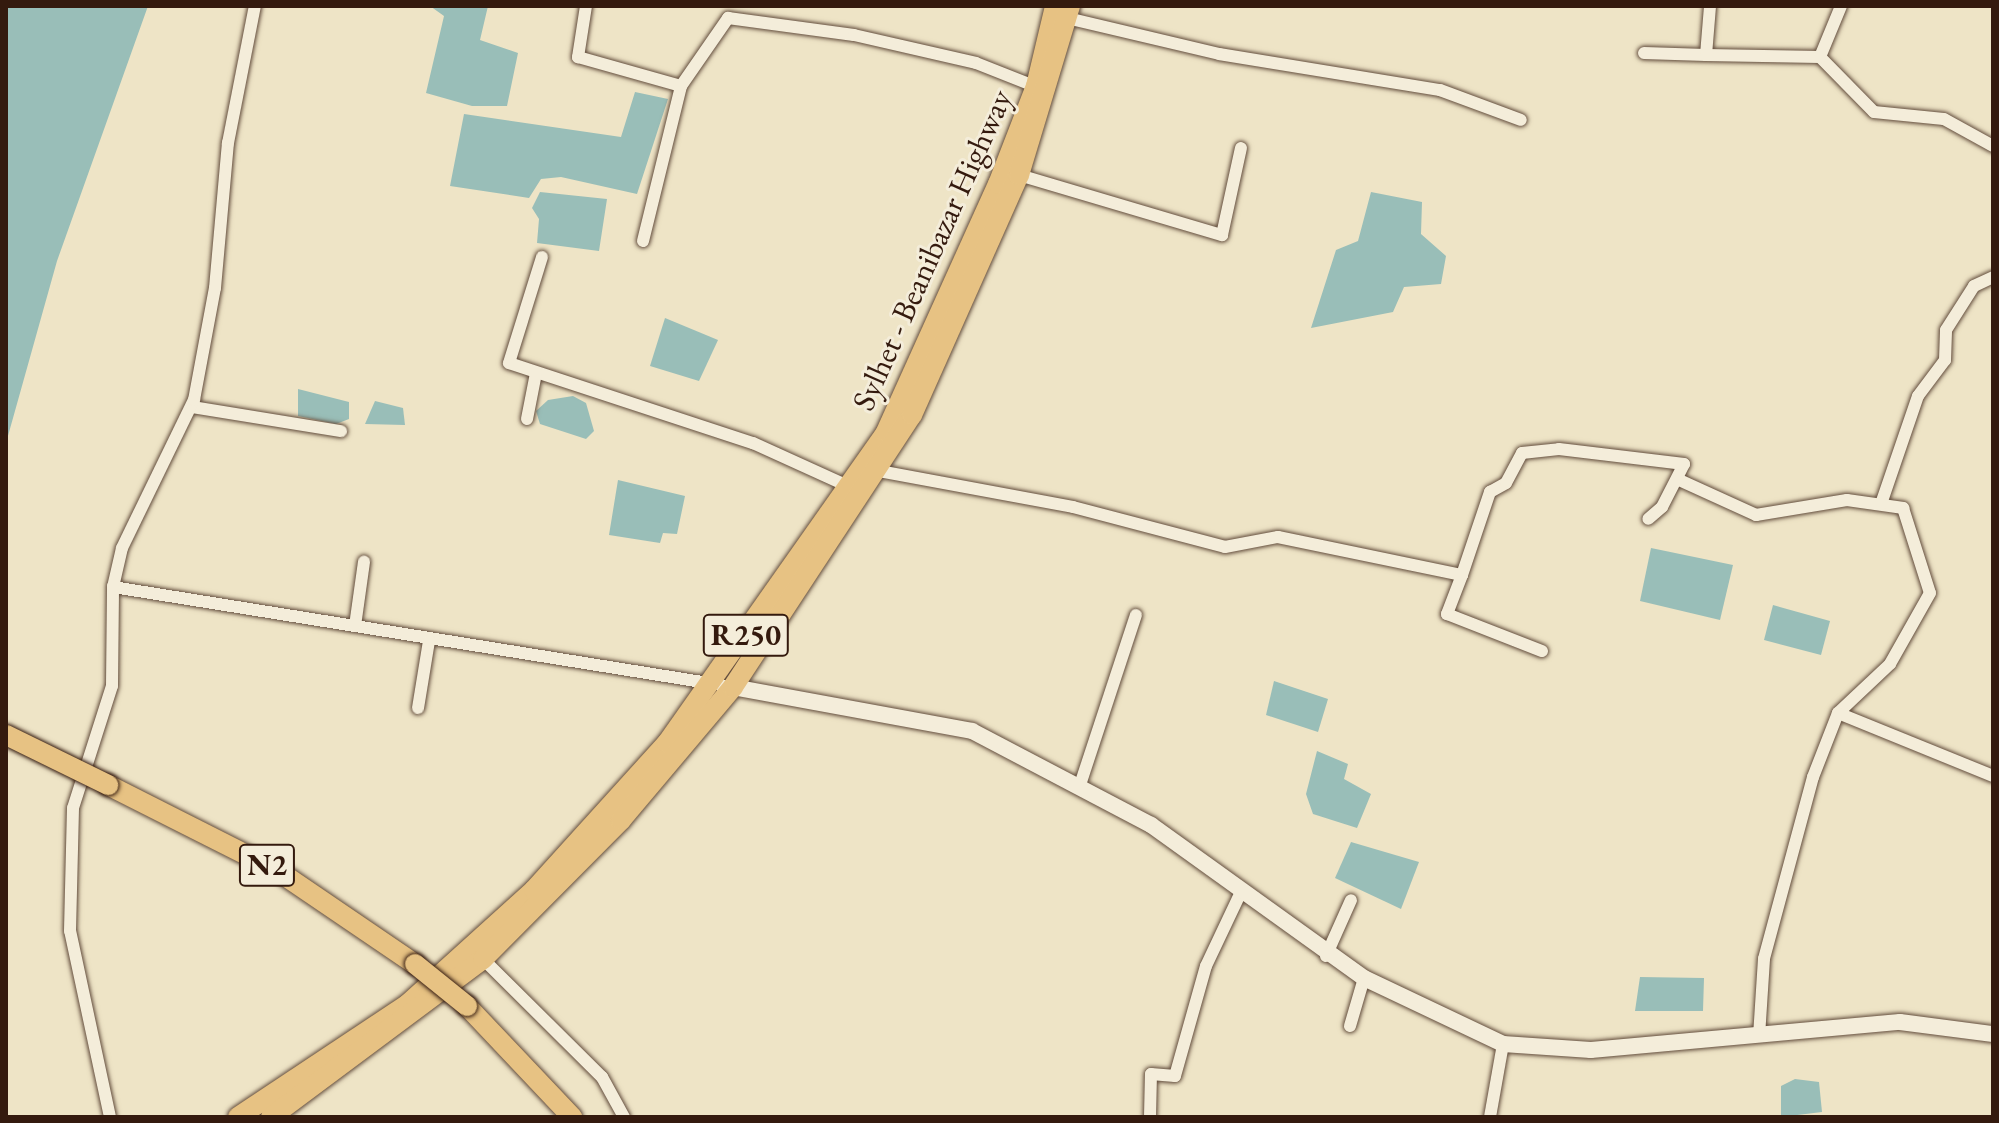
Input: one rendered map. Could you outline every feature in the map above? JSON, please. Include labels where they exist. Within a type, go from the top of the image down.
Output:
[{"type":"main road","name":"Sylhet - Beanibazar Highway","points":[[271,1117],[483,959],[621,820],[733,687],[879,471],[912,415],[1019,175],[1064,10]]},
{"type":"main road","name":"Sylhet - Beanibazar Highway","points":[[238,1117],[408,1004],[534,890],[610,810],[708,686],[886,432],[945,309],[1043,89]]},
{"type":"main road","name":"N2","points":[[6,735],[278,871],[415,964],[467,1006],[572,1117]]},
{"type":"street","points":[[110,1117],[79,985],[66,886],[85,755],[112,686],[113,587],[122,548],[192,407],[255,6]]},
{"type":"street","points":[[586,6],[582,60],[681,86]]},
{"type":"street","points":[[1706,55],[1710,6]]},
{"type":"street","points":[[1820,57],[1841,6]]},
{"type":"street","points":[[1064,10],[1219,54],[1440,90],[1521,120]]},
{"type":"street","points":[[643,241],[681,86],[728,18],[854,35],[976,63],[1043,89]]},
{"type":"street","points":[[1644,53],[1820,57],[1874,112],[1944,119],[1993,146]]},
{"type":"street","points":[[1019,175],[1222,235],[1241,148]]},
{"type":"street","points":[[542,257],[507,360],[536,373],[753,443],[848,486]]},
{"type":"street","points":[[1881,504],[1918,396],[1945,360],[1946,330],[1974,286],[1993,277]]},
{"type":"street","points":[[527,419],[536,373]]},
{"type":"street","points":[[192,407],[341,431]]},
{"type":"street","points":[[1542,651],[1447,614],[1490,492],[1506,483],[1522,453],[1559,449],[1684,464],[1648,519]]},
{"type":"street","points":[[879,471],[1073,507],[1225,547],[1278,537],[1462,575]]},
{"type":"street","points":[[1677,479],[1756,515],[1847,500],[1903,508],[1930,593],[1890,664],[1838,713],[1781,880],[1764,959],[1759,1036]]},
{"type":"street","points":[[355,626],[364,562]]},
{"type":"street","points":[[113,587],[429,641],[548,654],[708,686],[733,687],[972,731],[1080,785],[1151,825],[1326,956],[1364,978],[1503,1044],[1591,1050],[1900,1022],[1993,1034]]},
{"type":"street","points":[[1080,785],[1136,615]]},
{"type":"street","points":[[418,708],[429,641]]},
{"type":"street","points":[[1838,713],[1993,776]]},
{"type":"street","points":[[1150,1117],[1151,1074],[1175,1076],[1206,966],[1241,892]]},
{"type":"street","points":[[1326,956],[1351,900]]},
{"type":"street","points":[[483,959],[602,1077],[624,1117]]},
{"type":"street","points":[[1350,1026],[1364,978]]},
{"type":"street","points":[[1490,1117],[1503,1044]]},
{"type":"water","points":[[6,6],[148,6],[57,261],[6,443]]},
{"type":"water","points":[[430,6],[488,6],[480,40],[518,53],[507,106],[472,106],[426,93],[444,16]]},
{"type":"water","points":[[635,92],[668,99],[637,194],[561,177],[541,179],[529,198],[450,186],[464,114],[621,137]]},
{"type":"water","points":[[540,192],[607,199],[599,251],[537,243],[539,219],[532,208]]},
{"type":"water","points":[[1371,192],[1422,202],[1421,234],[1446,256],[1441,284],[1404,287],[1393,312],[1311,328],[1336,250],[1358,241]]},
{"type":"water","points":[[665,318],[718,340],[699,381],[650,366]]},
{"type":"water","points":[[298,389],[349,402],[349,419],[336,424],[298,416]]},
{"type":"water","points":[[573,396],[586,403],[594,431],[586,439],[540,424],[536,411],[548,400]]},
{"type":"water","points":[[375,401],[403,408],[405,425],[365,424]]},
{"type":"water","points":[[618,480],[685,496],[677,534],[663,533],[660,543],[609,535]]},
{"type":"water","points":[[1651,548],[1733,565],[1720,620],[1640,601]]},
{"type":"water","points":[[1773,605],[1830,621],[1821,655],[1764,640]]},
{"type":"water","points":[[1274,681],[1328,699],[1318,732],[1266,715]]},
{"type":"water","points":[[1317,751],[1348,764],[1344,779],[1371,794],[1357,828],[1313,814],[1306,794]]},
{"type":"water","points":[[1351,842],[1419,862],[1401,909],[1335,878]]},
{"type":"water","points":[[1640,977],[1704,978],[1703,1011],[1635,1011]]},
{"type":"water","points":[[1795,1079],[1819,1082],[1822,1112],[1781,1117],[1781,1086]]}]
